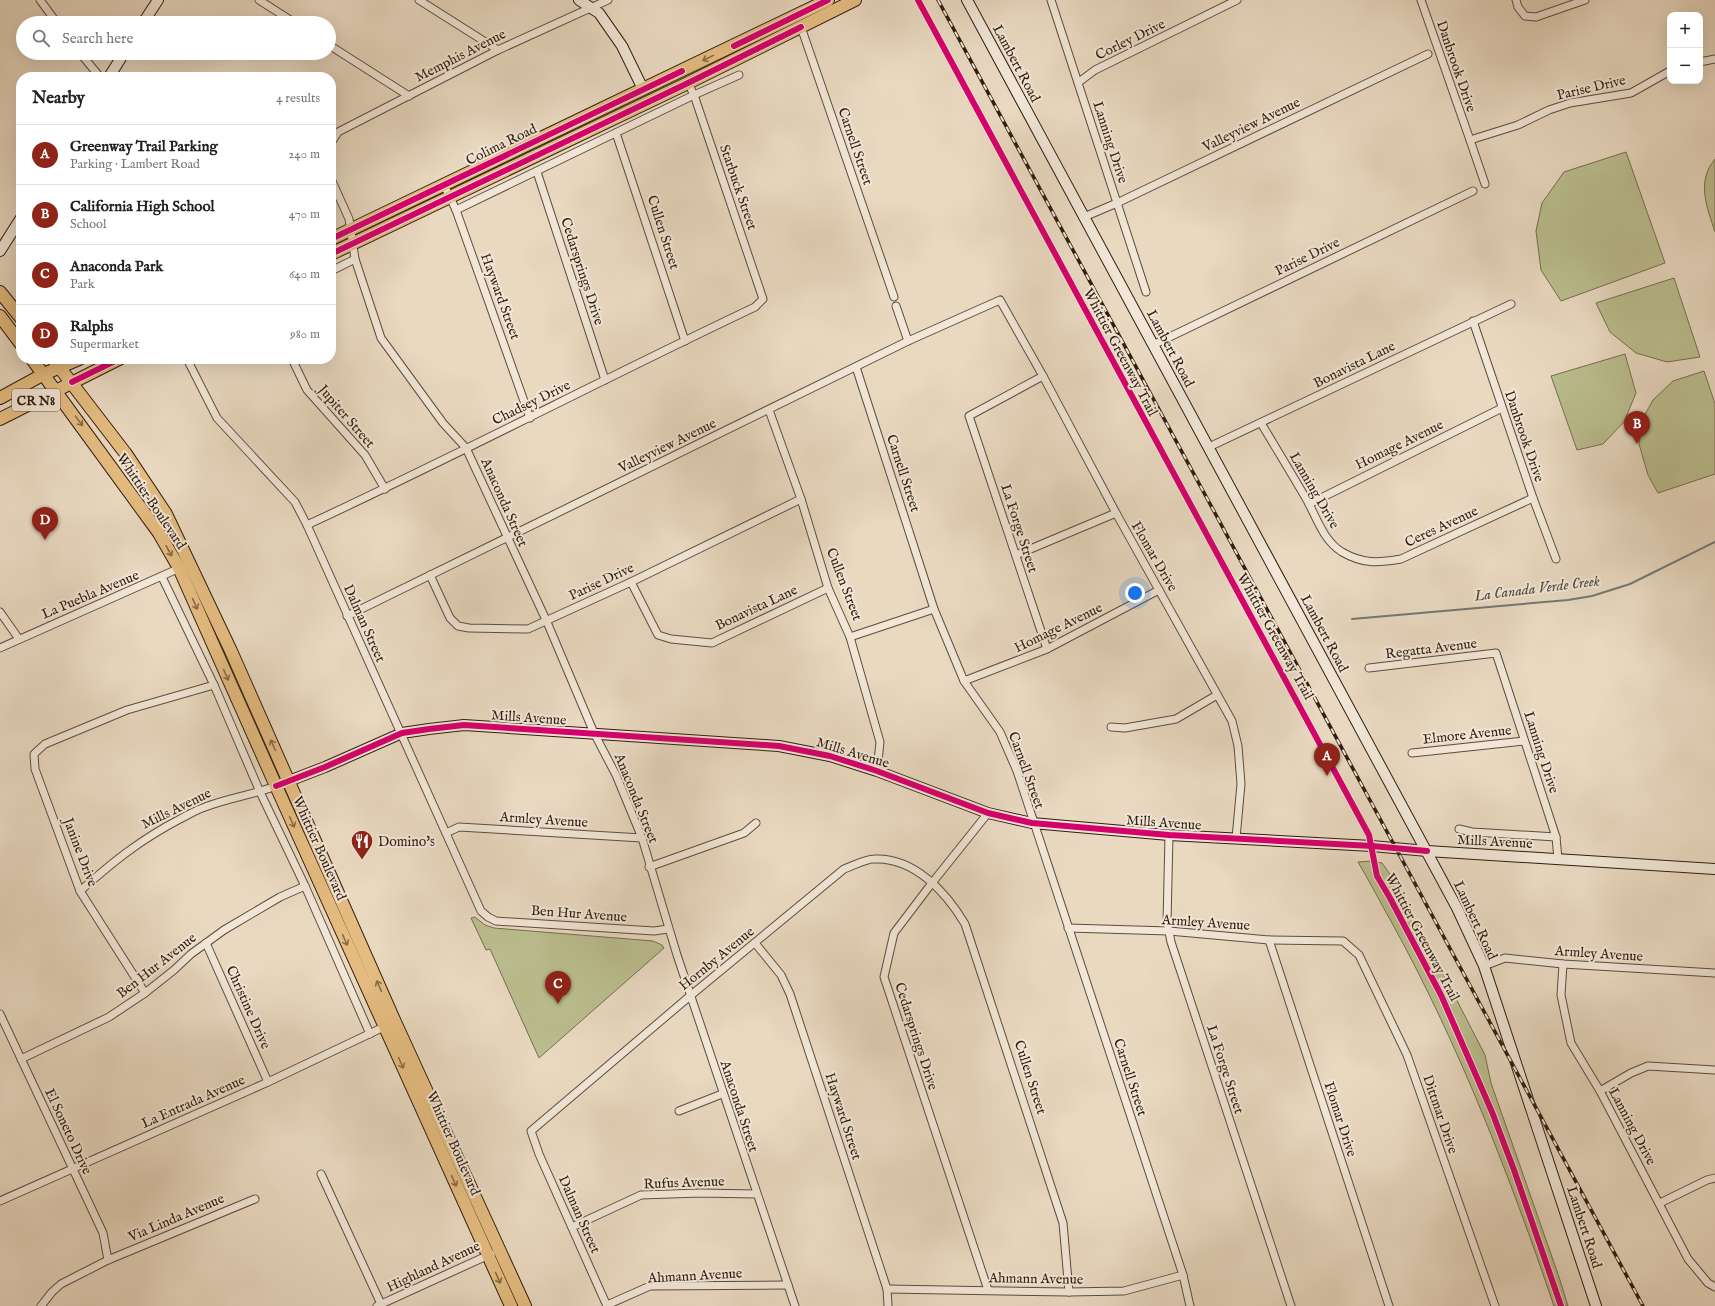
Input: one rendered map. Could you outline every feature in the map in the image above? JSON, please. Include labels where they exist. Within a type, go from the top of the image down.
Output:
[{"type":"main road","points":[[148,16],[158,0]]},
{"type":"main road","points":[[579,0],[599,13],[622,46],[643,89]]},
{"type":"main road","name":"Colima Road","points":[[336,252],[688,83],[798,22],[828,0]]},
{"type":"main road","name":"Colima Road","points":[[336,237],[682,71],[798,22],[855,0]]},
{"type":"main road","name":"Lambert Road","points":[[967,0],[1457,908],[1484,966],[1596,1306]]},
{"type":"main road","points":[[112,72],[120,60]]},
{"type":"main road","points":[[682,71],[688,83]]},
{"type":"main road","points":[[0,251],[16,226]]},
{"type":"main road","points":[[0,292],[16,312]]},
{"type":"main road","points":[[0,316],[16,337]]},
{"type":"main road","name":"Whittier Boulevard","points":[[36,364],[185,566],[288,781],[390,1025],[511,1306]]},
{"type":"main road","name":"CR N8","points":[[0,398],[44,374],[56,364]]},
{"type":"main road","name":"Whittier Boulevard","points":[[58,364],[126,454],[166,514],[185,566],[276,786],[390,1025],[500,1250],[525,1306]]},
{"type":"main road","name":"CR N8","points":[[0,419],[108,364]]},
{"type":"main road","name":"Mills Avenue","points":[[276,786],[402,733],[428,728],[464,725],[779,746],[830,756],[876,771],[988,813],[1032,823],[1169,835],[1372,846],[1426,851],[1715,869]]},
{"type":"street","points":[[40,0],[52,16]]},
{"type":"street","points":[[259,0],[284,16]]},
{"type":"street","points":[[419,0],[498,50]]},
{"type":"street","name":"Memphis Avenue","points":[[336,135],[338,132],[498,50],[608,0]]},
{"type":"street","name":"Lanning Drive","points":[[1051,0],[1079,82],[1146,292]]},
{"type":"street","name":"Corley Drive","points":[[1079,82],[1095,70],[1237,0]]},
{"type":"street","name":"Danbrook Drive","points":[[1421,0],[1470,140]]},
{"type":"street","points":[[1516,0],[1518,7],[1525,16],[1536,17],[1585,0]]},
{"type":"street","name":"Carnell Street","points":[[798,22],[894,297]]},
{"type":"street","points":[[336,49],[409,96]]},
{"type":"street","name":"Valleyview Avenue","points":[[1084,217],[1117,203],[1428,54]]},
{"type":"street","points":[[1703,61],[1715,59]]},
{"type":"street","points":[[86,60],[96,72]]},
{"type":"street","name":"Parise Drive","points":[[1470,140],[1518,125],[1549,110],[1570,103],[1631,92],[1667,73]]},
{"type":"street","points":[[456,210],[694,95],[739,75]]},
{"type":"street","name":"Starbuck Street","points":[[688,83],[694,95],[763,300]]},
{"type":"street","points":[[643,89],[648,101]]},
{"type":"street","name":"Cullen Street","points":[[616,133],[685,341]]},
{"type":"street","points":[[1470,140],[1484,184]]},
{"type":"street","name":"Cedarsprings Drive","points":[[537,172],[605,380]]},
{"type":"street","name":"Hayward Street","points":[[444,184],[456,210],[530,418]]},
{"type":"street","points":[[336,190],[349,219],[352,229],[353,244]]},
{"type":"street","name":"Parise Drive","points":[[1153,345],[1473,191]]},
{"type":"street","name":"Anaconda Street","points":[[353,244],[355,259],[381,338],[443,423],[466,448],[506,538],[547,622],[594,733],[616,775],[642,838],[649,867],[668,929],[722,1094],[795,1306]]},
{"type":"street","points":[[336,268],[355,259]]},
{"type":"street","name":"Chadsey Drive","points":[[307,524],[385,489],[466,448],[530,418],[755,307],[763,300]]},
{"type":"street","name":"Valleyview Avenue","points":[[347,616],[908,341],[1000,300]]},
{"type":"street","name":"Flomar Drive","points":[[1000,300],[1043,376],[1116,513],[1232,721],[1238,746],[1241,784],[1236,838]]},
{"type":"street","name":"Bonavista Lane","points":[[1208,447],[1262,423],[1511,304]]},
{"type":"street","points":[[896,306],[908,341]]},
{"type":"street","name":"Danbrook Drive","points":[[1473,321],[1533,498],[1556,559]]},
{"type":"street","name":"Dalman Street","points":[[190,364],[217,418],[295,502],[307,524],[347,616],[402,733],[481,911],[488,917]]},
{"type":"street","name":"Jupiter Street","points":[[295,364],[308,390],[365,455],[385,489]]},
{"type":"street","name":"Carnell Street","points":[[856,367],[934,609],[964,681],[1000,732],[1017,771],[1032,823],[1183,1274],[1190,1306]]},
{"type":"street","name":"La Forge Street","points":[[1043,376],[969,416],[1047,649]]},
{"type":"street","name":"Homage Avenue","points":[[1309,504],[1502,408]]},
{"type":"street","name":"Cullen Street","points":[[769,410],[801,499],[828,588],[850,637],[880,742],[876,771]]},
{"type":"street","name":"Lanning Drive","points":[[1262,423],[1309,504],[1325,535],[1341,551],[1357,559]]},
{"type":"street","name":"Ceres Avenue","points":[[1357,559],[1377,563],[1401,559],[1533,498]]},
{"type":"street","name":"Parise Drive","points":[[430,575],[450,618],[458,626],[469,628],[528,629],[547,622],[631,582],[801,499]]},
{"type":"street","points":[[1016,555],[1116,513]]},
{"type":"street","name":"La Puebla Avenue","points":[[0,648],[185,566]]},
{"type":"street","points":[[162,577],[214,685],[260,792],[370,1034]]},
{"type":"street","name":"Bonavista Lane","points":[[631,582],[658,635],[671,639],[712,643],[828,588]]},
{"type":"street","name":"Homage Avenue","points":[[964,681],[1047,649],[1160,590]]},
{"type":"street","points":[[850,637],[934,609]]},
{"type":"street","points":[[0,612],[19,639]]},
{"type":"street","name":"Lanning Drive","points":[[1496,653],[1556,836],[1558,859]]},
{"type":"street","name":"Regatta Avenue","points":[[1369,668],[1496,653]]},
{"type":"street","name":"Janine Drive","points":[[145,993],[80,891],[35,769],[34,754],[45,744],[127,710],[214,685]]},
{"type":"street","points":[[1111,727],[1125,728],[1176,719],[1217,695]]},
{"type":"street","name":"Elmore Avenue","points":[[1412,753],[1524,741]]},
{"type":"street","name":"Mills Avenue","points":[[80,891],[118,857],[164,827],[202,808],[276,786]]},
{"type":"street","name":"Cedarsprings Drive","points":[[988,813],[894,933],[884,977],[988,1290]]},
{"type":"street","points":[[649,867],[744,833],[756,823]]},
{"type":"street","name":"Armley Avenue","points":[[446,833],[459,827],[642,838]]},
{"type":"street","points":[[1459,829],[1472,832],[1556,836]]},
{"type":"street","name":"La Forge Street","points":[[1169,835],[1167,922],[1175,957],[1291,1306]]},
{"type":"street","name":"Hornby Avenue","points":[[531,1131],[690,996],[844,869],[872,859],[898,861],[916,870],[932,883]]},
{"type":"street","name":"Cullen Street","points":[[932,883],[954,905],[965,924],[973,944],[1063,1223],[1069,1292]]},
{"type":"street","name":"Ben Hur Avenue","points":[[21,1059],[109,1017],[145,993],[174,970],[191,954],[242,918],[280,897],[304,886]]},
{"type":"street","name":"Ben Hur Avenue","points":[[488,917],[496,921],[654,931],[668,929]]},
{"type":"street","name":"Armley Avenue","points":[[1068,928],[1169,931],[1269,940],[1343,941]]},
{"type":"street","name":"Flomar Drive","points":[[1269,940],[1389,1306]]},
{"type":"street","name":"Dittmar Drive","points":[[1343,941],[1358,955],[1407,1055],[1495,1306]]},
{"type":"street","name":"Christine Drive","points":[[206,943],[268,1082]]},
{"type":"street","name":"Hayward Street","points":[[755,943],[781,975],[790,994],[887,1289],[888,1306]]},
{"type":"street","name":"Armley Avenue","points":[[1484,966],[1505,958],[1563,964],[1715,973]]},
{"type":"street","name":"Lanning Drive","points":[[1563,964],[1561,995],[1565,1020],[1572,1043],[1600,1091],[1688,1259],[1708,1283],[1715,1287]]},
{"type":"street","name":"El Soneto Drive","points":[[0,1014],[103,1233],[108,1260]]},
{"type":"street","name":"La Entrada Avenue","points":[[0,1201],[268,1082],[390,1025]]},
{"type":"street","points":[[1600,1091],[1648,1066],[1715,1070]]},
{"type":"street","points":[[679,1111],[722,1094]]},
{"type":"street","name":"Dalman Street","points":[[531,1131],[539,1154],[607,1305]]},
{"type":"street","points":[[321,1174],[378,1305]]},
{"type":"street","points":[[1660,1203],[1707,1180],[1715,1178]]},
{"type":"street","name":"Rufus Avenue","points":[[572,1227],[641,1195],[700,1193],[756,1194]]},
{"type":"street","name":"Via Linda Avenue","points":[[41,1306],[52,1292],[61,1284],[108,1260],[255,1199]]},
{"type":"street","name":"Highland Avenue","points":[[378,1305],[500,1250]]},
{"type":"street","name":"Ahmann Avenue","points":[[887,1289],[1069,1292],[1124,1291],[1183,1274]]},
{"type":"street","name":"Ahmann Avenue","points":[[607,1305],[650,1286],[788,1285]]},
{"type":"green space","points":[[1626,152],[1665,263],[1561,301],[1541,270],[1536,231],[1542,203],[1564,172]]},
{"type":"green space","points":[[1715,159],[1715,232],[1706,204],[1705,186],[1709,168]]},
{"type":"green space","points":[[1674,278],[1700,357],[1667,362],[1636,353],[1610,332],[1596,303]]},
{"type":"green space","points":[[1625,354],[1636,393],[1624,422],[1603,444],[1577,450],[1551,376]]},
{"type":"green space","points":[[1704,371],[1715,404],[1715,474],[1658,493],[1648,475],[1639,444],[1643,418],[1653,400],[1673,381]]},
{"type":"green space","points":[[1371,861],[1382,863],[1397,884],[1485,1055],[1491,1083],[1568,1306],[1554,1306],[1501,1159],[1461,1063],[1416,969],[1358,862]]},
{"type":"green space","points":[[475,917],[485,925],[494,928],[653,941],[662,945],[664,948],[539,1058],[490,949],[486,950],[471,918]]},
{"type":"waterway","name":"La Canada Verde Creek","points":[[1352,619],[1568,600],[1592,596],[1630,584],[1715,542]]},
{"type":"railway","points":[[938,0],[1643,1306]]},
{"type":"cycle path","points":[[734,46],[828,0]]},
{"type":"cycle path","name":"Whittier Greenway Trail","points":[[918,0],[1369,835],[1377,876],[1441,995],[1492,1112],[1514,1170],[1561,1306]]},
{"type":"cycle path","points":[[336,252],[688,83],[801,27]]},
{"type":"cycle path","points":[[336,237],[682,71]]},
{"type":"cycle path","points":[[72,382],[109,364]]},
{"type":"cycle path","points":[[276,786],[325,767],[402,733],[464,725],[779,746],[830,756],[877,771],[988,813],[1032,823],[1169,835],[1372,846],[1427,851]]},
{"type":"place","name":"California High School","points":[[1637,444]]},
{"type":"place","name":"Ralphs","points":[[45,540]]},
{"type":"place","name":"Greenway Trail Parking","points":[[1327,776]]},
{"type":"place","name":"Domino's","points":[[362,860]]},
{"type":"place","name":"Anaconda Park","points":[[558,1004]]}]
